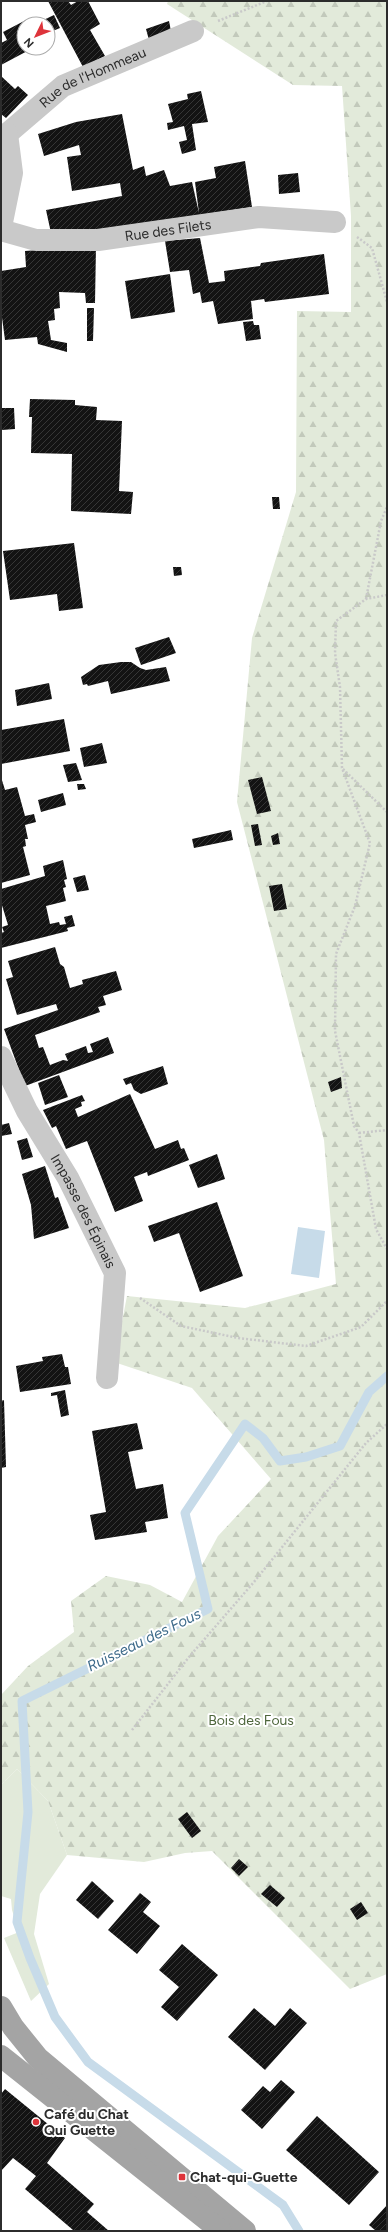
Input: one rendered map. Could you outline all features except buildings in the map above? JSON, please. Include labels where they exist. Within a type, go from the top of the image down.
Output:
[{"type":"main road","points":[[1,2007],[13,2027],[38,2058],[245,2231]]},
{"type":"main road","points":[[1,2056],[221,2231]]},
{"type":"street","name":"Rue de l'Hommeau","points":[[4,132],[63,86],[193,32]]},
{"type":"street","points":[[1,226],[12,173],[4,132]]},
{"type":"street","name":"Rue des Filets","points":[[1,230],[36,240],[98,240],[259,217],[335,222]]},
{"type":"street","name":"Impasse des Épinais","points":[[1,1057],[27,1111],[68,1178],[115,1273],[107,1378]]},
{"type":"path","points":[[193,32],[267,1]]},
{"type":"path","points":[[335,222],[372,248],[387,302]]},
{"type":"path","points":[[366,599],[381,521],[387,507]]},
{"type":"path","points":[[387,595],[366,599],[336,620],[336,653],[340,687],[342,768],[370,843],[355,906],[336,954],[335,1030],[354,1126],[359,1133],[376,1229],[387,1249]]},
{"type":"path","points":[[342,768],[387,812]]},
{"type":"path","points":[[359,1133],[387,1130]]},
{"type":"path","points":[[115,1273],[144,1302],[180,1326],[238,1338],[306,1346],[361,1327],[387,1301]]},
{"type":"path","points":[[132,1730],[189,1657],[254,1582],[366,1443],[387,1424]]},
{"type":"green space","name":"Bois des Fous","points":[[168,1],[387,1],[387,1974],[350,1989],[212,1851],[185,1853],[144,1862],[67,1855],[48,1801],[17,1769],[1,1785],[1,1695],[28,1666],[74,1632],[71,1601],[106,1576],[150,1585],[182,1602],[218,1536],[271,1479],[192,1388],[114,1362],[127,1296],[245,1308],[336,1284],[324,1140],[237,802],[252,638],[296,492],[297,311],[351,312],[351,216],[342,86],[293,85],[167,4]]},
{"type":"green space","points":[[17,1769],[48,1801],[67,1855],[40,1894],[34,1934],[49,1984],[31,2001],[4,1938],[19,1932],[12,1910],[11,1899],[1,1896],[1,1785]]},
{"type":"water","points":[[298,1227],[325,1231],[319,1278],[291,1274]]},
{"type":"waterway","name":"Ruisseau des Fous","points":[[299,2231],[283,2205],[88,2062],[55,2017],[30,1958],[17,1922],[28,1812],[22,1701],[208,1609],[185,1513],[245,1424],[263,1438],[280,1461],[306,1457],[340,1446],[369,1392],[387,1376]]},
{"type":"place","name":"Café du Chat Qui Guette","points":[[36,2122]]},
{"type":"place","name":"Chat-qui-Guette","points":[[182,2177]]}]
